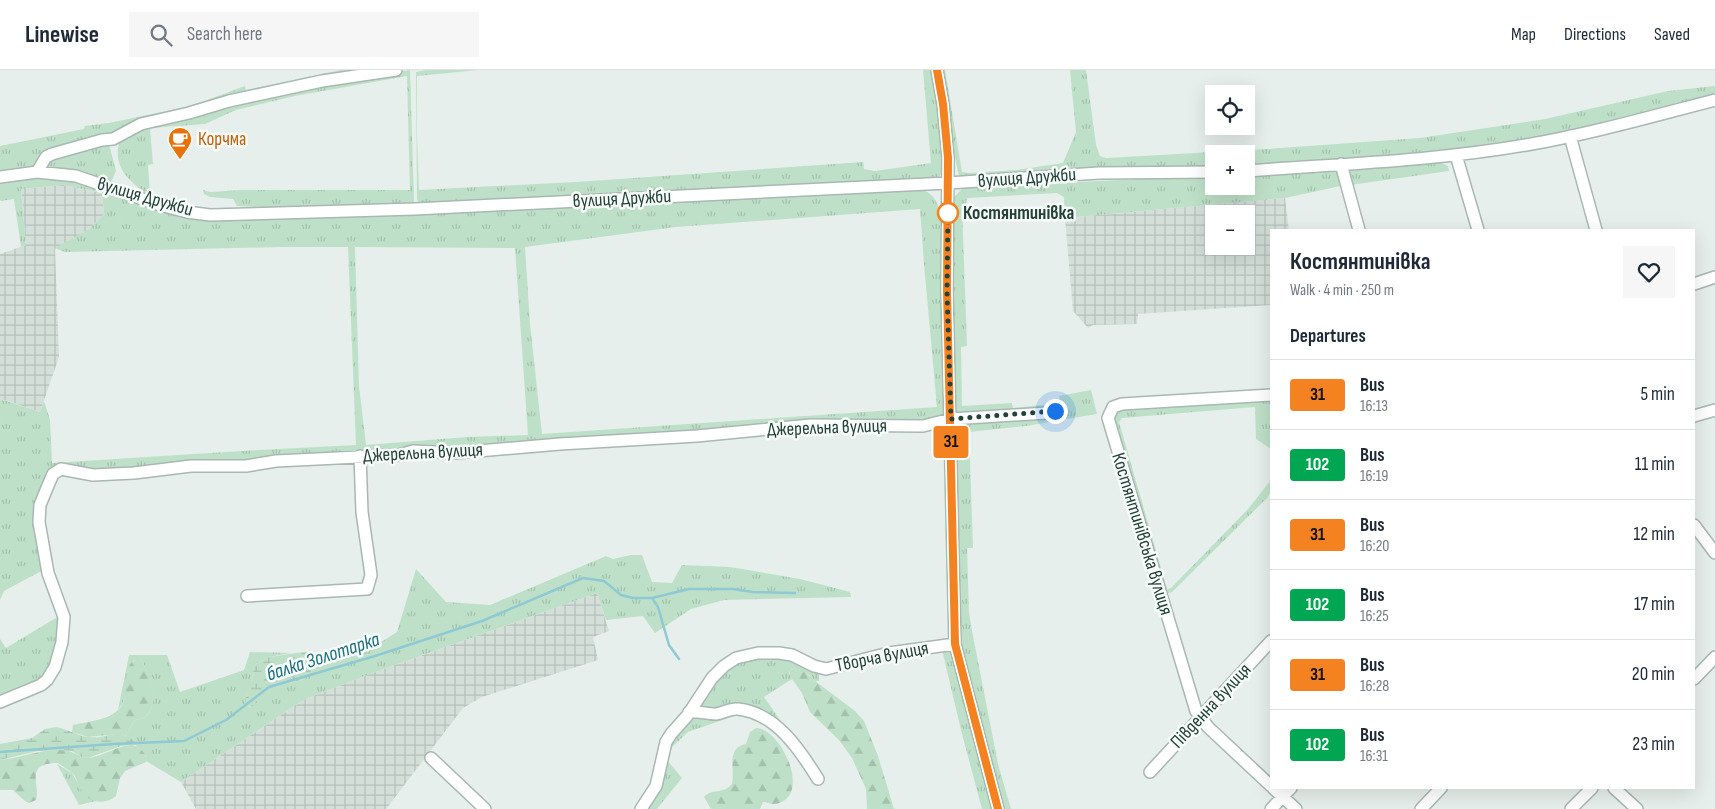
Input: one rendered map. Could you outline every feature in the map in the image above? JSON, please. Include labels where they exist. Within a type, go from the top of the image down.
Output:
[{"type":"street","points":[[37,172],[46,157],[52,154],[112,139],[141,124],[190,113],[229,101],[322,81],[396,70]]},
{"type":"street","points":[[937,70],[943,104],[948,158],[947,291],[955,644],[998,809]]},
{"type":"street","points":[[1255,170],[1456,155],[1526,145],[1715,100]]},
{"type":"street","points":[[1570,136],[1596,229]]},
{"type":"street","points":[[1456,155],[1478,229]]},
{"type":"street","points":[[1341,164],[1359,229]]},
{"type":"street","name":"вулиця Дружби","points":[[0,177],[37,172],[76,176],[160,205],[187,212],[210,215],[425,208],[948,183],[1099,173],[1205,172]]},
{"type":"street","points":[[1695,284],[1715,277]]},
{"type":"street","name":"Костянтинівська вулиця","points":[[1270,395],[1122,404],[1113,407],[1109,414],[1111,430],[1194,705],[1200,718],[1270,785]]},
{"type":"street","points":[[1695,416],[1715,410]]},
{"type":"street","name":"Джерельна вулиця","points":[[0,702],[41,686],[48,680],[62,642],[64,617],[48,573],[39,522],[40,505],[51,479],[61,469],[93,475],[134,473],[191,466],[246,466],[276,461],[399,455],[413,451],[472,452],[697,436],[811,425],[923,426],[951,419],[1062,412]]},
{"type":"street","points":[[246,596],[367,589],[371,574],[362,512],[360,456]]},
{"type":"street","points":[[1695,526],[1715,553]]},
{"type":"street","name":"Південна вулиця","points":[[1150,772],[1270,642]]},
{"type":"street","name":"Творча вулиця","points":[[641,809],[656,786],[666,742],[717,672],[730,662],[742,656],[779,653],[792,655],[814,666],[826,669],[889,653],[955,644]]},
{"type":"street","points":[[1695,678],[1715,656]]},
{"type":"street","points":[[688,712],[714,714],[738,709],[759,716],[778,727],[803,756],[818,779]]},
{"type":"street","points":[[431,758],[485,809]]},
{"type":"street","name":"Костянтинівська вулиця","points":[[1274,789],[1296,809]]},
{"type":"street","points":[[1271,809],[1290,789]]},
{"type":"street","points":[[1421,809],[1440,789]]},
{"type":"street","points":[[1571,809],[1591,789]]},
{"type":"street","points":[[1615,789],[1637,809]]},
{"type":"shaded area","points":[[63,185],[102,193],[104,214],[89,229],[55,249],[59,357],[40,412],[0,400],[0,254],[26,245],[21,189]]},
{"type":"shaded area","points":[[1285,198],[1289,229],[1270,229],[1270,305],[1138,314],[1137,324],[1093,325],[1088,328],[1073,311],[1065,218],[1205,205],[1205,255],[1255,255],[1255,205],[1208,205]]},
{"type":"shaded area","points":[[597,593],[609,631],[593,637],[598,660],[482,697],[463,708],[386,809],[196,809],[181,782],[303,700],[367,675]]},
{"type":"green space","points":[[341,70],[381,70],[105,137],[32,169],[0,173],[0,146],[84,129],[85,126],[109,123],[191,106],[245,86],[246,90]]},
{"type":"green space","points":[[410,70],[414,204],[294,209],[237,206],[233,199],[210,197],[204,194],[203,190],[210,192],[241,190],[410,190],[407,76],[295,96],[236,110],[205,124],[150,128],[153,164],[148,165],[150,197],[129,179],[120,166],[118,149],[120,139],[143,127],[324,84]]},
{"type":"green space","points":[[426,70],[479,70],[417,76],[419,190],[576,182],[863,162],[864,169],[875,171],[931,163],[923,70],[933,70],[944,158],[943,172],[937,178],[419,204],[417,199],[416,72]]},
{"type":"green space","points":[[942,70],[945,70],[962,172],[969,173],[1017,170],[1063,163],[1076,132],[1070,70],[1086,70],[1096,145],[1100,156],[1106,158],[1205,152],[1205,167],[963,177],[959,176]]},
{"type":"green space","points":[[1715,86],[1715,96],[1553,135],[1495,144],[1353,159],[1255,165],[1255,150],[1420,138],[1545,119],[1668,91]]},
{"type":"green space","points":[[109,144],[116,171],[112,180],[108,181],[45,169],[50,159]]},
{"type":"green space","points":[[1439,162],[1448,166],[1449,171],[1336,187],[1285,198],[1065,218],[1064,197],[1057,193],[967,198],[966,204],[962,207],[967,346],[961,347],[962,406],[1012,403],[1013,408],[1060,403],[1059,396],[1091,390],[1097,414],[1026,426],[969,432],[973,548],[967,548],[969,613],[998,764],[1011,809],[1003,809],[962,654],[960,633],[955,434],[956,428],[960,423],[955,410],[951,309],[953,198],[963,188],[1205,175],[1205,195],[1255,195],[1255,172]]},
{"type":"green space","points":[[26,178],[70,179],[169,213],[202,220],[225,221],[920,189],[934,198],[940,213],[946,416],[942,421],[794,424],[130,472],[61,467],[41,497],[45,569],[4,591],[0,600],[0,400],[40,412],[44,401],[50,420],[52,463],[356,445],[348,247],[65,252],[55,248],[89,229],[104,214],[102,193],[63,185],[21,189],[26,245],[21,247],[14,199],[0,201],[0,183]],"holes":[[[920,209],[937,407],[542,434],[530,324],[525,247],[676,227]],[[355,247],[515,248],[528,435],[467,437],[366,445],[359,386]]]},
{"type":"green space","points":[[1270,399],[1270,448],[1256,439],[1255,407],[1122,418],[1119,422],[1167,589],[1171,588],[1248,509],[1270,481],[1270,494],[1267,498],[1172,592],[1166,594],[1114,419],[1117,410]]},
{"type":"green space","points":[[631,555],[642,555],[652,582],[672,583],[682,565],[730,567],[800,579],[850,592],[851,597],[724,600],[691,609],[655,633],[643,616],[606,620],[597,593],[367,675],[303,700],[181,782],[146,761],[146,756],[126,735],[135,720],[146,716],[152,704],[149,679],[141,659],[133,661],[123,703],[118,710],[129,655],[167,655],[180,692],[244,670],[250,652],[291,653],[269,657],[254,665],[251,686],[246,697],[249,707],[251,707],[275,686],[302,680],[314,667],[316,653],[362,654],[397,632],[416,569],[446,602],[490,605],[606,556],[613,559]]},
{"type":"green space","points":[[59,616],[59,644],[42,682],[0,700],[0,639],[6,648]]},
{"type":"green space","points":[[952,648],[995,809],[982,809],[943,654],[943,649]]},
{"type":"green space","points":[[303,652],[317,653],[318,656],[313,669],[302,680],[275,686],[251,707],[245,704],[252,681],[254,665],[269,657]]},
{"type":"green space","points":[[789,657],[819,672],[819,681],[815,681],[808,674],[792,669],[789,672],[792,679],[764,697],[785,727],[769,725],[740,714],[688,732],[670,749],[667,760],[682,778],[657,809],[643,809],[670,740],[719,673],[747,658]]},
{"type":"green space","points":[[137,659],[141,659],[144,664],[152,688],[153,704],[146,716],[135,720],[126,735],[88,737],[72,732],[73,725],[110,716],[121,707],[124,700],[128,668]]},
{"type":"green space","points":[[798,668],[855,711],[864,721],[878,756],[894,809],[867,809],[866,789],[852,758],[839,740],[810,712],[802,693],[790,676],[790,670]]},
{"type":"green space","points":[[56,727],[86,737],[115,734],[126,735],[137,745],[121,746],[88,758],[72,751],[57,750],[38,751],[0,760],[0,744],[32,738],[45,729]]},
{"type":"green space","points":[[756,728],[764,730],[781,746],[791,770],[793,782],[791,792],[785,800],[778,803],[763,802],[760,809],[711,809],[704,797],[707,794],[725,789],[732,784],[734,754],[740,746],[746,744],[750,732]]},
{"type":"green space","points":[[132,745],[143,751],[146,756],[146,762],[125,771],[120,778],[116,796],[112,799],[99,802],[86,797],[74,775],[58,763],[47,764],[40,767],[37,771],[36,800],[29,803],[13,790],[0,790],[0,760],[54,750],[66,750],[87,758]]},
{"type":"green space","points":[[57,764],[72,773],[85,795],[96,801],[79,805]]},
{"type":"waterway","name":"балка Золотарка","points":[[0,752],[184,741],[226,720],[269,687],[375,656],[482,621],[583,578],[604,581],[621,595],[633,598],[652,598],[689,589],[733,589],[753,592],[795,593]]},
{"type":"waterway","name":"балка Золотарка","points":[[652,598],[658,607],[669,645],[679,659]]},
{"type":"bus line","name":"31","points":[[937,70],[943,104],[948,158],[947,291],[955,644],[998,809]]},
{"type":"place","name":"Корчма","points":[[180,160]]},
{"type":"place","name":"Костянтинівка","points":[[948,213]]},
{"type":"route","points":[[948,213],[947,291],[951,419],[1055,411]]}]
